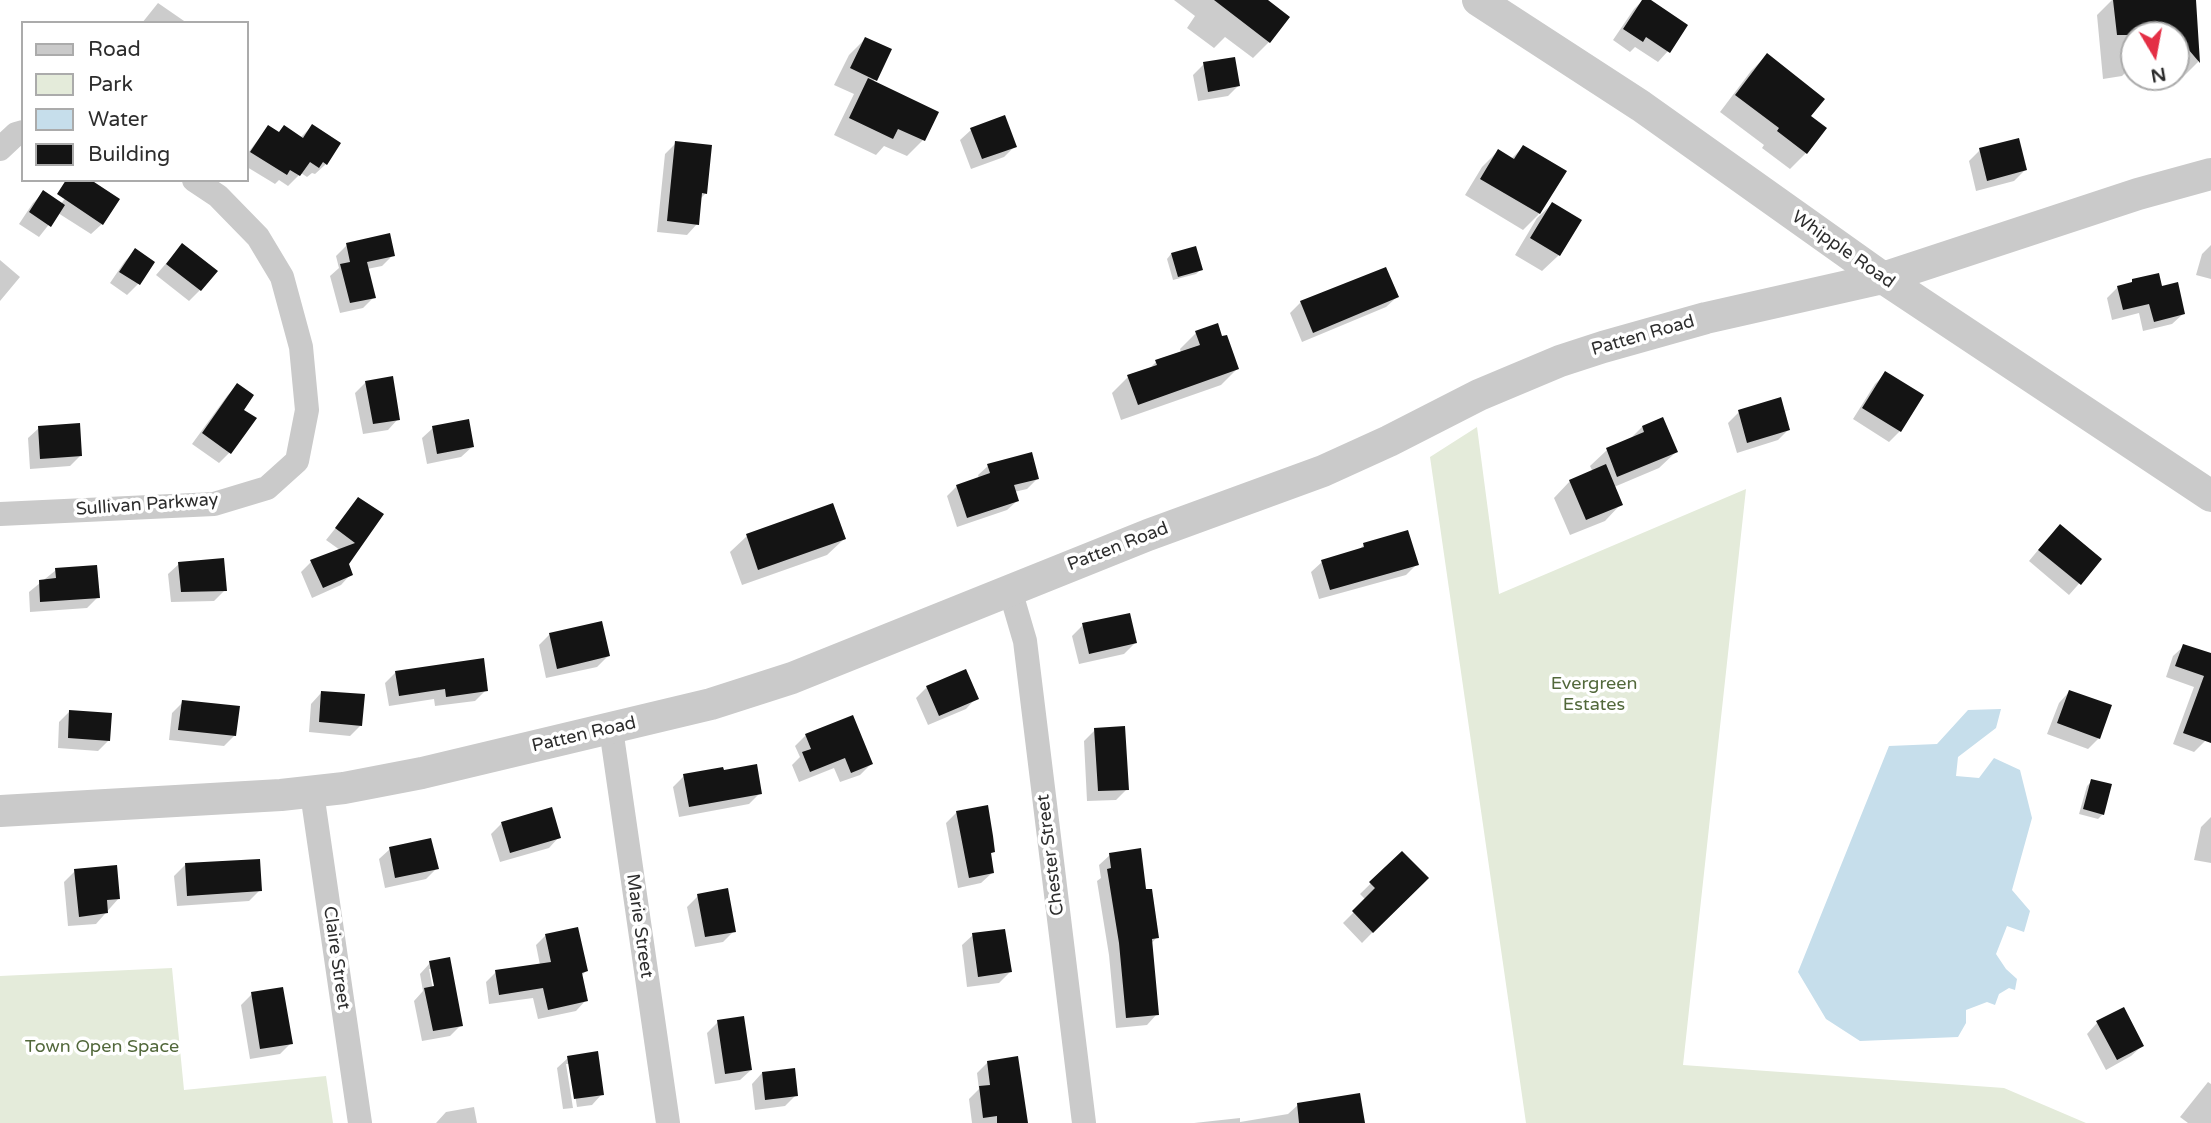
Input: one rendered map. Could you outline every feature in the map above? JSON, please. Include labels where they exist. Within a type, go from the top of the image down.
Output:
[{"type":"street","name":"Whipple Road","points":[[1478,0],[1641,106],[1883,278],[2211,496]]},
{"type":"street","points":[[0,149],[21,133]]},
{"type":"street","name":"Patten Road","points":[[0,811],[312,793],[381,782],[711,704],[792,678],[1210,512],[1323,471],[1479,395],[1560,361],[1603,346],[1706,318],[1883,278],[2138,194],[2211,174]]},
{"type":"street","name":"Sullivan Parkway","points":[[0,514],[164,504],[214,504],[267,488],[297,461],[307,410],[301,347],[282,277],[258,237],[218,196],[197,182]]},
{"type":"street","name":"Chester Street","points":[[1010,590],[1025,641],[1084,1123]]},
{"type":"street","name":"Marie Street","points":[[611,729],[668,1123]]},
{"type":"street","name":"Claire Street","points":[[312,793],[360,1123]]},
{"type":"green space","name":"Evergreen Estates","points":[[1477,427],[1499,594],[1746,489],[1683,1065],[2004,1088],[2086,1123],[1526,1123],[1430,457]]},
{"type":"green space","name":"Town Open Space","points":[[172,968],[184,1090],[326,1076],[333,1123],[0,1123],[0,976]]},
{"type":"water","points":[[2001,709],[1996,728],[1958,757],[1956,776],[1979,778],[1994,758],[2020,770],[2032,818],[2012,890],[2030,911],[2024,932],[2007,926],[1996,954],[2017,979],[2015,990],[2009,988],[1999,994],[1995,1005],[1987,1002],[1966,1010],[1966,1023],[1958,1037],[1860,1041],[1826,1019],[1798,972],[1889,746],[1937,744],[1968,710]]},
{"type":"building","points":[[1214,0],[1268,0],[1290,17],[1270,43]]},
{"type":"building","points":[[1642,0],[1651,0],[1688,25],[1670,53],[1646,37],[1643,42],[1623,29]]},
{"type":"building","points":[[2113,0],[2196,0],[2200,63],[2190,51],[2190,21],[2120,21],[2120,35],[2117,35]]},
{"type":"building","points":[[865,37],[892,49],[877,81],[850,68]]},
{"type":"building","points":[[1767,53],[1825,99],[1811,116],[1827,128],[1807,154],[1777,131],[1779,128],[1735,95]]},
{"type":"building","points":[[1235,57],[1240,86],[1208,92],[1203,62]]},
{"type":"building","points":[[868,78],[939,112],[925,141],[898,129],[893,139],[849,118]]},
{"type":"building","points":[[1005,115],[1017,147],[982,159],[970,128]]},
{"type":"building","points":[[312,124],[341,143],[327,165],[323,162],[319,168],[310,162],[300,176],[290,170],[287,175],[250,152],[268,125],[279,132],[284,125],[303,138]]},
{"type":"building","points":[[2019,138],[2027,170],[1987,181],[1979,148]]},
{"type":"building","points":[[675,141],[712,145],[707,194],[702,193],[699,225],[667,221]]},
{"type":"building","points":[[1523,145],[1567,171],[1540,214],[1480,179],[1498,149],[1514,159]]},
{"type":"building","points":[[65,182],[94,182],[120,199],[103,225],[57,194]]},
{"type":"building","points":[[43,190],[65,205],[51,227],[29,212]]},
{"type":"building","points":[[1552,202],[1582,220],[1560,256],[1530,238]]},
{"type":"building","points":[[390,233],[395,256],[367,262],[376,298],[350,303],[340,264],[350,262],[346,243]]},
{"type":"building","points":[[182,243],[218,271],[201,291],[166,264]]},
{"type":"building","points":[[1196,246],[1203,270],[1178,277],[1171,253]]},
{"type":"building","points":[[135,248],[155,262],[140,285],[119,272]]},
{"type":"building","points":[[1386,267],[1399,297],[1313,333],[1300,301]]},
{"type":"building","points":[[2159,273],[2162,286],[2178,282],[2185,314],[2154,322],[2149,304],[2123,310],[2117,286],[2132,282],[2132,279]]},
{"type":"building","points":[[1218,323],[1222,336],[1227,335],[1239,369],[1138,405],[1127,375],[1157,365],[1155,360],[1200,345],[1195,331]]},
{"type":"building","points":[[1885,371],[1924,395],[1901,432],[1862,408]]},
{"type":"building","points":[[393,376],[400,420],[373,424],[365,381]]},
{"type":"building","points":[[237,383],[254,395],[244,410],[257,418],[231,454],[202,433]]},
{"type":"building","points":[[1781,397],[1790,430],[1747,443],[1738,410]]},
{"type":"building","points":[[1663,417],[1678,452],[1617,477],[1606,448],[1644,432],[1642,426]]},
{"type":"building","points":[[469,419],[474,447],[437,454],[432,426]]},
{"type":"building","points":[[80,423],[82,456],[40,459],[38,426]]},
{"type":"building","points":[[1032,452],[1039,479],[1014,485],[1019,501],[967,518],[956,485],[990,473],[987,464]]},
{"type":"building","points":[[1606,464],[1623,505],[1586,520],[1569,480]]},
{"type":"building","points":[[358,497],[384,514],[349,564],[353,575],[323,588],[310,560],[355,543],[335,528]]},
{"type":"building","points":[[833,503],[846,539],[758,570],[746,534]]},
{"type":"building","points":[[2060,524],[2102,559],[2081,585],[2038,550]]},
{"type":"building","points":[[1408,530],[1419,565],[1330,590],[1321,560],[1364,547],[1363,543]]},
{"type":"building","points":[[224,558],[227,591],[181,592],[178,562]]},
{"type":"building","points":[[97,565],[100,598],[40,602],[39,580],[56,578],[55,568]]},
{"type":"building","points":[[1130,613],[1137,643],[1089,654],[1082,623]]},
{"type":"building","points":[[602,621],[610,656],[557,669],[549,633]]},
{"type":"building","points":[[2183,644],[2211,653],[2211,743],[2183,733],[2204,676],[2175,666]]},
{"type":"building","points":[[484,658],[488,691],[446,697],[445,689],[399,696],[395,671]]},
{"type":"building","points":[[966,669],[979,699],[939,716],[926,686]]},
{"type":"building","points":[[2069,690],[2112,705],[2100,739],[2057,723]]},
{"type":"building","points":[[321,691],[365,694],[362,726],[319,722]]},
{"type":"building","points":[[182,700],[240,706],[236,736],[178,730]]},
{"type":"building","points":[[69,710],[112,713],[110,741],[68,738]]},
{"type":"building","points":[[853,715],[873,764],[851,773],[845,758],[810,772],[802,752],[811,749],[805,734]]},
{"type":"building","points":[[1125,726],[1129,790],[1098,791],[1094,728]]},
{"type":"building","points":[[757,764],[762,794],[689,807],[683,774]]},
{"type":"building","points":[[2091,779],[2112,784],[2104,815],[2083,809]]},
{"type":"building","points":[[988,805],[995,852],[991,853],[994,873],[969,878],[956,811]]},
{"type":"building","points":[[552,807],[561,838],[510,853],[501,822]]},
{"type":"building","points":[[431,838],[439,869],[395,878],[389,847]]},
{"type":"building","points":[[1141,848],[1146,889],[1152,889],[1159,938],[1152,939],[1159,1015],[1126,1018],[1119,943],[1107,869],[1111,868],[1109,853]]},
{"type":"building","points":[[1402,851],[1429,878],[1373,933],[1352,911],[1375,888],[1369,882]]},
{"type":"building","points":[[260,859],[262,891],[187,896],[185,863]]},
{"type":"building","points":[[117,865],[120,899],[107,900],[108,913],[79,917],[74,869]]},
{"type":"building","points":[[728,888],[736,932],[705,937],[697,894]]},
{"type":"building","points":[[578,927],[588,971],[582,973],[588,1001],[548,1010],[543,988],[499,995],[495,970],[551,962],[545,934]]},
{"type":"building","points":[[1005,929],[1012,972],[978,977],[972,933]]},
{"type":"building","points":[[450,957],[463,1026],[433,1031],[424,988],[434,986],[429,961]]},
{"type":"building","points":[[283,987],[293,1044],[260,1049],[251,992]]},
{"type":"building","points":[[2124,1007],[2144,1046],[2117,1060],[2096,1021]]},
{"type":"building","points":[[744,1016],[752,1070],[725,1074],[717,1020]]},
{"type":"building","points":[[598,1051],[604,1095],[574,1099],[567,1056]]},
{"type":"building","points":[[1018,1056],[1028,1123],[997,1123],[997,1116],[983,1118],[979,1086],[990,1085],[987,1061]]},
{"type":"building","points":[[795,1068],[798,1096],[765,1100],[762,1072]]},
{"type":"building","points":[[1360,1093],[1365,1123],[1299,1123],[1297,1103]]}]
